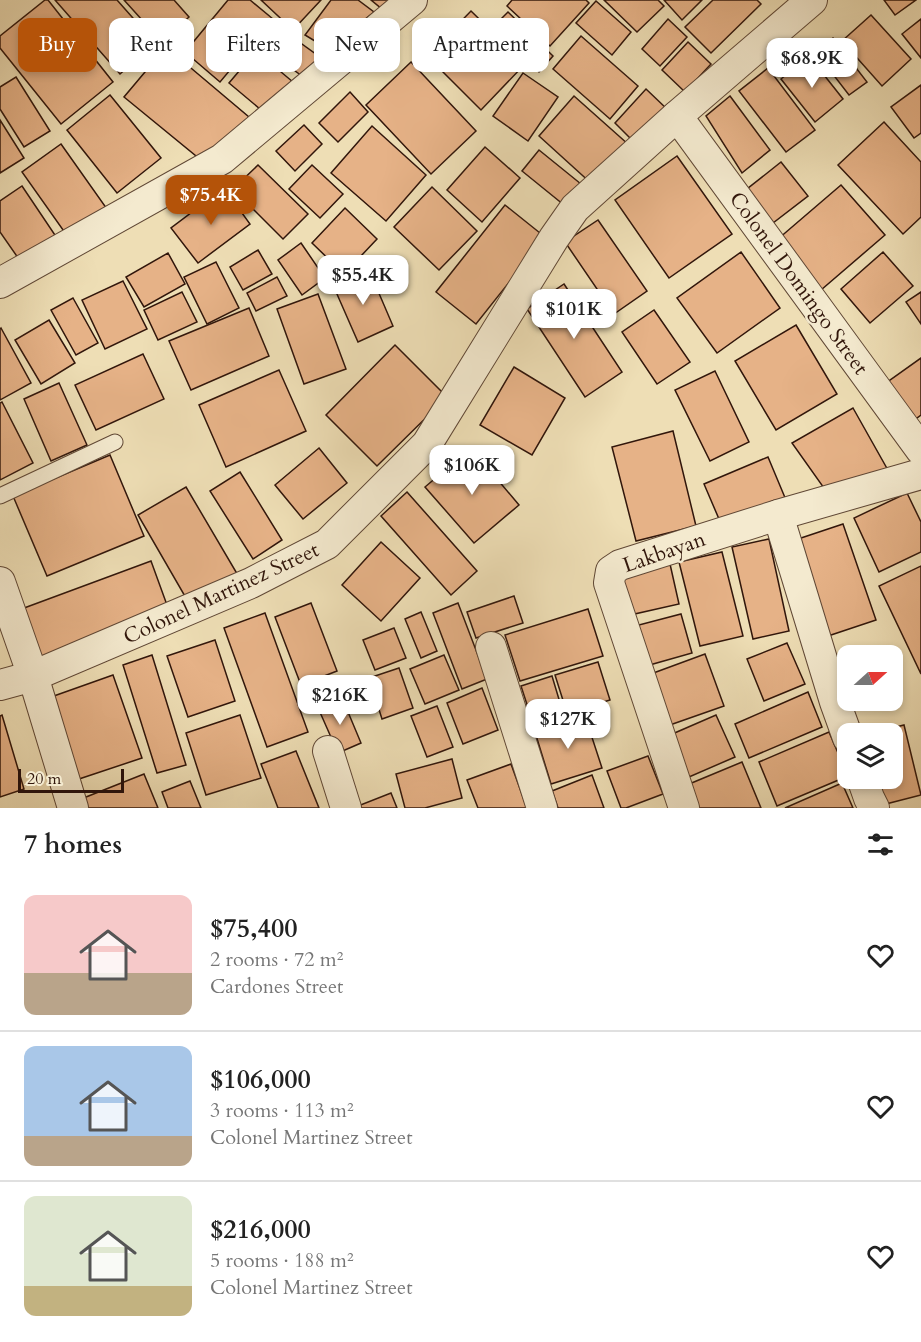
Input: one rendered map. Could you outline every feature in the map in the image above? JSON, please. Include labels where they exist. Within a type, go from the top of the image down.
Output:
[{"type":"street","points":[[0,283],[222,159],[412,0]]},
{"type":"street","name":"Colonel Martinez Street","points":[[0,685],[33,676],[251,584],[327,544],[427,444],[554,238],[575,208],[677,116],[812,0]]},
{"type":"street","name":"Colonel Domingo Street","points":[[677,116],[921,450]]},
{"type":"street","name":"Lakbayan","points":[[684,808],[609,583],[612,570],[620,565],[778,515],[921,474]]},
{"type":"street","points":[[778,515],[843,723]]},
{"type":"street","points":[[0,582],[33,676],[73,808]]},
{"type":"street","points":[[491,647],[542,808]]},
{"type":"street","points":[[328,751],[346,808]]},
{"type":"street","points":[[866,789],[874,808]]},
{"type":"lane","points":[[0,496],[115,442]]},
{"type":"building","points":[[48,0],[62,18],[22,18]]},
{"type":"building","points":[[55,0],[117,0],[133,18],[109,18],[109,61],[97,48],[97,18],[71,18]]},
{"type":"building","points":[[124,0],[174,0],[189,17],[188,18],[140,18]]},
{"type":"building","points":[[228,0],[250,0],[272,18],[213,18]]},
{"type":"building","points":[[261,0],[321,0],[302,20],[302,18],[280,18]]},
{"type":"building","points":[[331,0],[358,0],[374,12],[367,18],[318,18]]},
{"type":"building","points":[[371,0],[395,0],[382,9]]},
{"type":"building","points":[[512,0],[586,0],[589,3],[550,46],[549,18],[520,18],[507,6]]},
{"type":"building","points":[[604,0],[658,0],[664,6],[637,32]]},
{"type":"building","points":[[664,0],[702,0],[682,20]]},
{"type":"building","points":[[713,0],[757,0],[761,4],[711,53],[685,27]]},
{"type":"building","points":[[884,0],[916,0],[895,15]]},
{"type":"building","points":[[596,1],[631,32],[612,55],[576,23]]},
{"type":"building","points":[[471,11],[478,18],[464,18]]},
{"type":"building","points":[[508,12],[514,18],[502,18]]},
{"type":"building","points":[[871,15],[911,59],[882,86],[842,41]]},
{"type":"building","points":[[668,19],[687,37],[660,66],[642,49]]},
{"type":"building","points":[[921,19],[921,58],[902,34]]},
{"type":"building","points":[[18,22],[18,70],[0,48],[0,36]]},
{"type":"building","points":[[314,23],[314,40],[305,35]]},
{"type":"building","points":[[206,27],[206,70],[194,60],[194,41]]},
{"type":"building","points":[[581,36],[638,86],[610,119],[553,69]]},
{"type":"building","points":[[833,38],[867,82],[849,95],[815,51]]},
{"type":"building","points":[[688,42],[711,64],[685,92],[662,70]]},
{"type":"building","points":[[302,44],[314,53],[315,72],[309,81],[297,72],[302,72]]},
{"type":"building","points":[[809,56],[843,99],[815,122],[781,79]]},
{"type":"building","points":[[97,62],[113,82],[61,124],[19,72],[97,72]]},
{"type":"building","points":[[411,62],[412,72],[420,72],[476,131],[431,174],[366,105]]},
{"type":"building","points":[[768,68],[815,130],[786,152],[739,91]]},
{"type":"building","points":[[194,71],[249,117],[201,160],[124,97],[145,72]]},
{"type":"building","points":[[208,72],[228,72],[220,82]]},
{"type":"building","points":[[238,72],[281,72],[293,82],[266,114],[229,83]]},
{"type":"building","points":[[443,72],[517,72],[481,110]]},
{"type":"building","points":[[523,73],[558,97],[528,141],[493,116]]},
{"type":"building","points":[[16,77],[50,131],[24,147],[0,109],[0,87]]},
{"type":"building","points":[[921,85],[921,133],[914,138],[891,107]]},
{"type":"building","points":[[646,89],[668,110],[636,144],[615,123]]},
{"type":"building","points":[[350,92],[368,112],[338,142],[319,123]]},
{"type":"building","points":[[110,95],[161,158],[117,193],[67,130]]},
{"type":"building","points":[[574,96],[629,145],[593,185],[539,136]]},
{"type":"building","points":[[730,96],[770,150],[742,173],[706,116]]},
{"type":"building","points":[[0,120],[24,158],[0,173]]},
{"type":"building","points":[[884,122],[921,162],[921,217],[903,234],[838,165]]},
{"type":"building","points":[[304,125],[322,144],[295,171],[276,151]]},
{"type":"building","points":[[372,126],[426,175],[386,221],[331,173]]},
{"type":"building","points":[[61,144],[107,209],[68,237],[22,172]]},
{"type":"building","points":[[485,147],[520,178],[482,222],[447,190]]},
{"type":"building","points":[[539,150],[581,184],[564,205],[522,171]]},
{"type":"building","points":[[677,156],[732,234],[669,278],[615,200]]},
{"type":"building","points":[[781,162],[808,196],[773,223],[747,189]]},
{"type":"building","points":[[258,165],[308,214],[283,239],[233,189]]},
{"type":"building","points":[[312,165],[343,194],[320,218],[289,189]]},
{"type":"building","points":[[841,185],[885,235],[821,290],[778,239]]},
{"type":"building","points":[[22,186],[59,241],[23,265],[0,232],[0,201]]},
{"type":"building","points":[[432,187],[477,231],[439,270],[394,227]]},
{"type":"building","points":[[224,188],[250,224],[198,263],[171,228]]},
{"type":"building","points":[[505,205],[545,237],[476,324],[436,292]]},
{"type":"building","points":[[345,208],[377,239],[344,274],[312,243]]},
{"type":"building","points":[[598,220],[647,291],[614,314],[565,242]]},
{"type":"building","points":[[301,243],[325,278],[302,295],[278,260]]},
{"type":"building","points":[[258,250],[272,274],[243,290],[230,267]]},
{"type":"building","points":[[741,252],[780,308],[717,353],[677,298]]},
{"type":"building","points":[[883,252],[913,286],[870,323],[841,289]]},
{"type":"building","points":[[168,253],[185,284],[144,307],[126,277]]},
{"type":"building","points":[[216,262],[239,308],[207,324],[184,277]]},
{"type":"building","points":[[369,270],[393,326],[358,342],[333,285]]},
{"type":"building","points":[[277,277],[287,296],[256,311],[247,293]]},
{"type":"building","points":[[123,281],[147,329],[105,349],[82,300]]},
{"type":"building","points":[[564,284],[622,372],[585,397],[527,309]]},
{"type":"building","points":[[182,292],[197,322],[158,340],[144,310]]},
{"type":"building","points":[[921,292],[921,324],[906,302]]},
{"type":"building","points":[[318,294],[346,369],[304,384],[277,309]]},
{"type":"building","points":[[73,298],[98,343],[76,355],[51,310]]},
{"type":"building","points":[[249,308],[269,356],[191,390],[169,341]]},
{"type":"building","points":[[654,310],[690,362],[657,384],[622,332]]},
{"type":"building","points":[[49,320],[75,363],[41,384],[15,340]]},
{"type":"building","points":[[796,325],[837,394],[776,430],[735,361]]},
{"type":"building","points":[[0,329],[31,383],[0,400]]},
{"type":"building","points":[[395,345],[447,397],[377,466],[326,415]]},
{"type":"building","points":[[143,354],[164,399],[96,430],[75,385]]},
{"type":"building","points":[[921,358],[921,415],[906,426],[879,388]]},
{"type":"building","points":[[514,367],[565,398],[532,455],[480,425]]},
{"type":"building","points":[[279,370],[306,431],[226,467],[199,405]]},
{"type":"building","points":[[715,371],[749,442],[710,461],[675,390]]},
{"type":"building","points":[[59,383],[87,445],[51,461],[24,399]]},
{"type":"building","points":[[2,402],[33,463],[0,480],[0,403]]},
{"type":"building","points":[[853,408],[889,472],[826,491],[792,443]]},
{"type":"building","points":[[673,431],[696,526],[636,541],[612,447]]},
{"type":"building","points":[[319,448],[347,483],[303,519],[275,485]]},
{"type":"building","points":[[471,448],[519,505],[474,543],[425,487]]},
{"type":"building","points":[[110,455],[144,536],[47,576],[13,496]]},
{"type":"building","points":[[768,457],[786,500],[722,526],[704,484]]},
{"type":"building","points":[[240,472],[282,540],[253,559],[210,491]]},
{"type":"building","points":[[186,487],[239,577],[190,605],[138,515]]},
{"type":"building","points":[[407,492],[477,571],[451,595],[381,516]]},
{"type":"building","points":[[907,493],[921,522],[921,552],[879,572],[854,518]]},
{"type":"building","points":[[843,524],[876,620],[828,636],[795,540]]},
{"type":"building","points":[[769,539],[789,631],[753,639],[732,547]]},
{"type":"building","points":[[381,542],[420,578],[381,621],[342,585]]},
{"type":"building","points":[[722,552],[743,636],[700,646],[679,562]]},
{"type":"building","points":[[151,561],[171,616],[36,666],[16,611]]},
{"type":"building","points":[[670,564],[679,604],[630,615],[621,574]]},
{"type":"building","points":[[921,566],[921,674],[879,586]]},
{"type":"building","points":[[514,596],[523,623],[476,638],[467,612]]},
{"type":"building","points":[[311,603],[337,671],[301,685],[275,617]]},
{"type":"building","points":[[458,603],[487,679],[462,689],[433,613]]},
{"type":"building","points":[[588,609],[603,656],[520,681],[505,635]]},
{"type":"building","points":[[421,612],[437,651],[421,658],[405,619]]},
{"type":"building","points":[[265,613],[308,732],[267,747],[224,628]]},
{"type":"building","points":[[681,614],[692,653],[646,666],[635,626]]},
{"type":"building","points":[[394,628],[406,658],[375,670],[363,640]]},
{"type":"building","points":[[215,640],[235,701],[188,717],[167,656]]},
{"type":"building","points":[[787,643],[805,684],[764,701],[747,659]]},
{"type":"building","points":[[705,654],[724,706],[667,726],[648,675]]},
{"type":"building","points":[[152,655],[186,765],[157,773],[123,665]]},
{"type":"building","points":[[444,655],[459,690],[425,704],[410,669]]},
{"type":"building","points":[[598,662],[610,700],[567,713],[555,675]]},
{"type":"building","points":[[399,668],[413,708],[382,719],[369,678]]},
{"type":"building","points":[[113,675],[142,758],[79,779],[51,697]]},
{"type":"building","points":[[552,676],[564,716],[534,726],[521,686]]},
{"type":"building","points":[[482,688],[498,730],[463,744],[447,703]]},
{"type":"building","points":[[808,692],[822,727],[749,758],[735,724]]},
{"type":"building","points":[[343,700],[361,743],[338,753],[319,710]]},
{"type":"building","points":[[437,706],[453,747],[427,757],[411,716]]},
{"type":"building","points":[[2,715],[24,789],[0,797],[0,716]]},
{"type":"building","points":[[240,715],[261,778],[206,795],[186,733]]},
{"type":"building","points":[[716,715],[735,757],[689,777],[670,735]]},
{"type":"building","points":[[585,716],[602,768],[551,784],[535,732]]},
{"type":"building","points":[[903,725],[921,795],[878,806],[874,789],[903,789]]},
{"type":"building","points":[[829,732],[837,751],[837,781],[777,806],[759,762]]},
{"type":"building","points":[[296,751],[319,808],[278,808],[261,764]]},
{"type":"building","points":[[648,756],[663,794],[621,808],[607,771]]},
{"type":"building","points":[[452,759],[462,798],[425,808],[405,808],[396,774]]},
{"type":"building","points":[[742,762],[761,808],[691,808],[682,787]]},
{"type":"building","points":[[511,764],[527,808],[478,808],[467,780]]},
{"type":"building","points":[[144,774],[158,808],[79,808],[76,801]]},
{"type":"building","points":[[592,775],[604,808],[558,808],[552,791]]},
{"type":"building","points":[[190,781],[201,808],[168,808],[162,792]]},
{"type":"building","points":[[837,785],[837,789],[845,789],[853,808],[785,808]]},
{"type":"building","points":[[391,793],[397,808],[353,808]]}]
